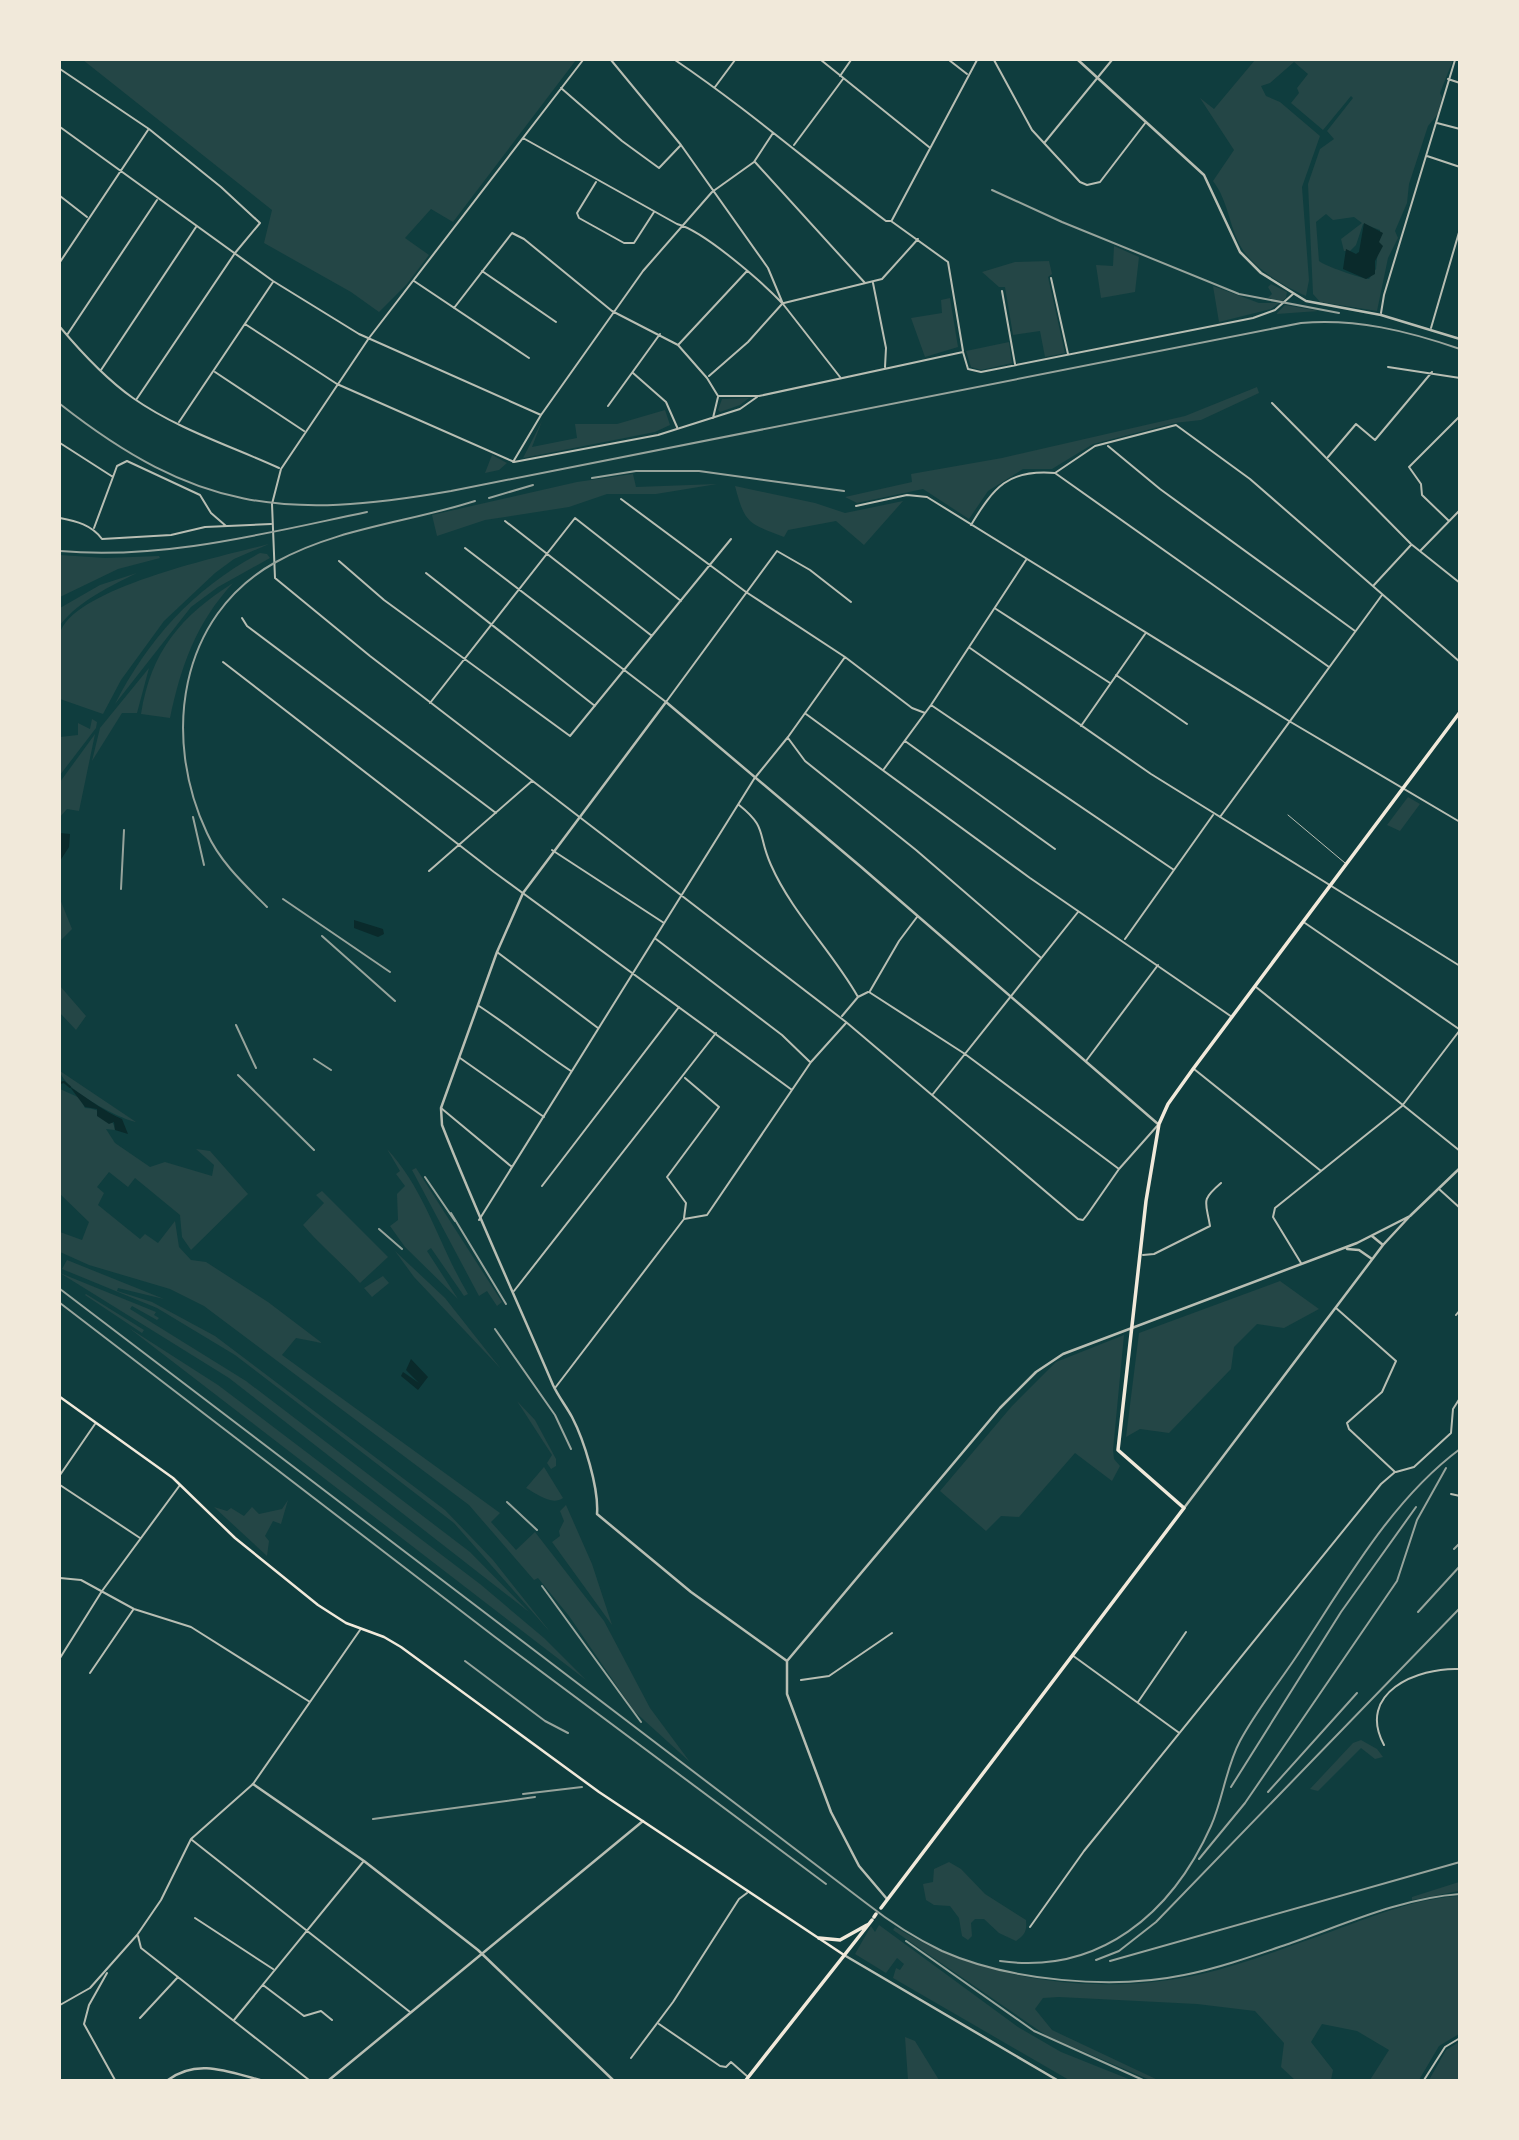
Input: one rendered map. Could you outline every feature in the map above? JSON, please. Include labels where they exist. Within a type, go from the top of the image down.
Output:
[{"type":"main road","points":[[881,1908],[1184,1508],[1118,1450],[1131,1327],[1159,1124],[1168,1104],[1193,1069],[1460,712]]},
{"type":"main road","points":[[60,1397],[181,1484],[235,1538],[318,1605],[342,1621],[384,1637],[401,1647],[643,1821],[844,1955]]},
{"type":"main road","points":[[747,2079],[873,1919],[840,1940],[819,1938]]},
{"type":"street","points":[[465,548],[666,702],[1159,1124],[1119,1170],[1083,1220],[1078,1219],[1021,1172],[841,1018],[430,702],[275,578],[272,524],[276,486],[281,469],[369,338],[583,60]]},
{"type":"street","points":[[611,60],[681,145],[768,268],[783,304]]},
{"type":"street","points":[[615,63],[620,60]]},
{"type":"street","points":[[675,60],[793,146],[886,221],[891,221],[948,262],[963,352],[968,369],[974,372],[1266,314],[1293,294]]},
{"type":"street","points":[[715,87],[735,60]]},
{"type":"street","points":[[821,60],[929,147]]},
{"type":"street","points":[[840,76],[850,60]]},
{"type":"street","points":[[949,60],[968,75]]},
{"type":"street","points":[[891,221],[977,60]]},
{"type":"street","points":[[994,60],[1032,130],[1080,182],[1093,185],[1100,182],[1146,122]]},
{"type":"street","points":[[1078,60],[1204,175],[1247,262],[1293,294],[1319,304],[1381,315],[1460,339]]},
{"type":"street","points":[[1045,142],[1112,60]]},
{"type":"street","points":[[1381,315],[1384,295],[1455,60]]},
{"type":"street","points":[[60,69],[149,129],[258,219],[259,228],[235,253],[136,400]]},
{"type":"street","points":[[793,146],[843,79]]},
{"type":"street","points":[[1448,79],[1460,83]]},
{"type":"street","points":[[561,88],[622,141],[659,168],[681,145]]},
{"type":"street","points":[[1437,122],[1460,130]]},
{"type":"street","points":[[60,127],[274,281],[369,338],[541,415]]},
{"type":"street","points":[[60,262],[149,129]]},
{"type":"street","points":[[513,462],[541,415],[612,311],[712,192],[754,162],[774,132]]},
{"type":"street","points":[[522,137],[597,181],[684,226],[748,270],[783,304],[841,377]]},
{"type":"street","points":[[1426,156],[1460,167]]},
{"type":"street","points":[[754,162],[865,283]]},
{"type":"street","points":[[597,181],[577,213],[579,218],[624,243],[634,243],[655,211]]},
{"type":"street","points":[[60,196],[88,217]]},
{"type":"street","points":[[66,335],[158,199]]},
{"type":"street","points":[[101,370],[197,226]]},
{"type":"street","points":[[1431,328],[1460,229]]},
{"type":"street","points":[[454,308],[512,233],[524,239],[612,311],[660,333],[678,345],[707,378],[718,396],[713,418]]},
{"type":"street","points":[[707,378],[748,342],[783,304],[882,279],[918,239]]},
{"type":"street","points":[[678,345],[748,270]]},
{"type":"street","points":[[481,271],[556,322]]},
{"type":"street","points":[[1052,278],[1068,355]]},
{"type":"street","points":[[179,422],[274,281]]},
{"type":"street","points":[[414,281],[529,358]]},
{"type":"street","points":[[873,282],[886,348],[885,367]]},
{"type":"street","points":[[1002,291],[1015,365]]},
{"type":"street","points":[[245,324],[337,384],[513,462],[658,435],[740,409],[759,396]]},
{"type":"street","points":[[60,327],[101,370],[136,400],[226,447],[281,469]]},
{"type":"street","points":[[608,406],[660,333]]},
{"type":"street","points":[[718,396],[759,396],[963,352]]},
{"type":"street","points":[[1388,367],[1460,378]]},
{"type":"street","points":[[214,371],[304,432]]},
{"type":"street","points":[[632,372],[666,402],[677,427]]},
{"type":"street","points":[[1327,458],[1356,424],[1375,440],[1432,372]]},
{"type":"street","points":[[1272,403],[1411,544],[1460,583]]},
{"type":"street","points":[[1449,521],[1422,495],[1421,484],[1409,467],[1460,415]]},
{"type":"street","points":[[1055,473],[1095,446],[1176,425],[1250,479],[1460,662]]},
{"type":"street","points":[[60,443],[113,477]]},
{"type":"street","points":[[1107,445],[1160,489],[1355,631]]},
{"type":"street","points":[[93,530],[117,466],[127,461],[200,495],[211,513],[227,527]]},
{"type":"street","points":[[971,525],[989,496],[1003,483],[1028,471],[1055,473],[1329,667]]},
{"type":"street","points":[[856,506],[918,494],[1289,721],[1460,822]]},
{"type":"street","points":[[621,499],[746,592],[845,657],[912,708],[925,713]]},
{"type":"street","points":[[1420,550],[1460,510]]},
{"type":"street","points":[[60,517],[93,530],[102,539],[171,536],[205,527],[272,524]]},
{"type":"street","points":[[430,702],[575,518],[681,602]]},
{"type":"street","points":[[505,521],[652,637]]},
{"type":"street","points":[[339,561],[384,600],[570,736],[731,539]]},
{"type":"street","points":[[1373,586],[1411,544]]},
{"type":"street","points":[[787,1661],[691,1592],[597,1514],[597,1492],[573,1419],[555,1389],[514,1291],[479,1220],[442,1125],[441,1108],[497,952],[523,893],[552,850],[666,702],[777,551],[810,570],[851,602]]},
{"type":"street","points":[[884,769],[970,648],[1027,559]]},
{"type":"street","points":[[426,573],[596,706]]},
{"type":"street","points":[[1219,818],[1383,594]]},
{"type":"street","points":[[996,608],[1110,682]]},
{"type":"street","points":[[242,618],[258,634],[496,813]]},
{"type":"street","points":[[1081,726],[1146,633]]},
{"type":"street","points":[[970,648],[1219,818],[1460,966]]},
{"type":"street","points":[[479,1220],[683,897],[754,779],[806,713],[845,657]]},
{"type":"street","points":[[223,662],[523,893],[717,1032],[792,1090]]},
{"type":"street","points":[[1116,674],[1187,724]]},
{"type":"street","points":[[931,705],[1174,870]]},
{"type":"street","points":[[806,713],[1078,911],[1125,940],[1232,1017]]},
{"type":"street","points":[[788,737],[805,761],[916,849],[1040,957]]},
{"type":"street","points":[[904,741],[1055,849]]},
{"type":"street","points":[[429,871],[533,780]]},
{"type":"street","points":[[738,804],[758,820],[770,863],[784,891],[843,971],[858,997]]},
{"type":"street","points":[[1125,940],[1214,814]]},
{"type":"street","points":[[552,850],[665,924]]},
{"type":"street","points":[[933,1094],[1078,911]]},
{"type":"street","points":[[841,1018],[858,997],[869,992],[899,941],[917,917]]},
{"type":"street","points":[[1302,1265],[1273,1213],[1402,1106],[1460,1030],[1304,922]]},
{"type":"street","points":[[656,939],[782,1035],[811,1062]]},
{"type":"street","points":[[497,952],[599,1028]]},
{"type":"street","points":[[1085,1062],[1159,964]]},
{"type":"street","points":[[1255,987],[1460,1151]]},
{"type":"street","points":[[869,992],[965,1054],[1119,1170]]},
{"type":"street","points":[[478,1004],[513,1028],[530,1045],[572,1071]]},
{"type":"street","points":[[542,1186],[680,1007]]},
{"type":"street","points":[[684,1219],[707,1215],[811,1062],[846,1022]]},
{"type":"street","points":[[514,1291],[717,1032]]},
{"type":"street","points":[[458,1058],[545,1118]]},
{"type":"street","points":[[1193,1069],[1321,1171]]},
{"type":"street","points":[[555,1389],[684,1219],[686,1203],[667,1177],[719,1107],[683,1077]]},
{"type":"street","points":[[441,1108],[512,1168]]},
{"type":"street","points":[[1184,1508],[1383,1245],[1460,1168]]},
{"type":"street","points":[[1142,1254],[1154,1254],[1210,1226],[1206,1195],[1221,1183]]},
{"type":"street","points":[[1439,1188],[1460,1208]]},
{"type":"street","points":[[887,1899],[859,1866],[831,1812],[787,1694],[787,1661],[992,1418],[1036,1372],[1063,1354],[1343,1249],[1410,1216]]},
{"type":"street","points":[[1371,1236],[1383,1245]]},
{"type":"street","points":[[1343,1249],[1357,1249],[1372,1259]]},
{"type":"street","points":[[1336,1307],[1396,1361],[1382,1392],[1347,1423],[1349,1429],[1395,1472]]},
{"type":"street","points":[[1456,1315],[1460,1310]]},
{"type":"street","points":[[1030,1927],[1084,1851],[1381,1484],[1395,1472],[1414,1467],[1451,1433],[1453,1409],[1460,1398]]},
{"type":"street","points":[[60,1475],[95,1424]]},
{"type":"street","points":[[60,1658],[102,1591],[181,1484]]},
{"type":"street","points":[[60,1485],[140,1538]]},
{"type":"street","points":[[1451,1493],[1460,1496]]},
{"type":"street","points":[[60,1577],[73,1577],[134,1609],[191,1628],[311,1703]]},
{"type":"street","points":[[90,1673],[134,1609]]},
{"type":"street","points":[[60,2005],[90,1988],[109,1970],[161,1900],[191,1839],[253,1784],[361,1629]]},
{"type":"street","points":[[1138,1702],[1186,1632]]},
{"type":"street","points":[[801,1680],[829,1676],[892,1633]]},
{"type":"street","points":[[1072,1654],[1179,1732]]},
{"type":"street","points":[[1384,1745],[1376,1723],[1378,1708],[1386,1696],[1413,1674],[1438,1668],[1460,1669]]},
{"type":"street","points":[[253,1784],[364,1861],[483,1955],[613,2081]]},
{"type":"street","points":[[329,2081],[643,1821]]},
{"type":"street","points":[[191,1839],[410,2012]]},
{"type":"street","points":[[234,2020],[364,1861]]},
{"type":"street","points":[[631,2058],[730,1918],[740,1899],[748,1892]]},
{"type":"street","points":[[195,1918],[274,1969]]},
{"type":"street","points":[[137,1935],[141,1948],[309,2081]]},
{"type":"street","points":[[844,1955],[1057,2081]]},
{"type":"street","points":[[109,1970],[83,2024],[115,2081]]},
{"type":"street","points":[[140,2018],[179,1977]]},
{"type":"street","points":[[263,1984],[304,2016],[321,2011],[332,2020]]},
{"type":"street","points":[[658,2023],[720,2066],[726,2067],[731,2062],[747,2079]]},
{"type":"street","points":[[1424,2081],[1445,2047],[1460,2038]]},
{"type":"street","points":[[169,2081],[178,2073],[197,2067],[210,2067],[260,2081]]},
{"type":"lane","points":[[1288,815],[1346,864]]},
{"type":"shaded area","points":[[83,60],[576,60],[453,222],[431,209],[405,238],[429,255],[407,284],[379,312],[351,292],[264,243],[272,210]]},
{"type":"shaded area","points":[[1255,60],[1453,60],[1440,93],[1442,97],[1438,114],[1428,126],[1409,184],[1407,203],[1395,231],[1398,238],[1388,258],[1377,311],[1320,302],[1313,294],[1308,184],[1320,149],[1334,139],[1327,131],[1353,98],[1351,96],[1323,130],[1291,103],[1299,93],[1297,88],[1308,74],[1294,62],[1270,83],[1261,86],[1266,96],[1280,102],[1320,136],[1302,187],[1309,280],[1306,296],[1261,269],[1246,254],[1237,239],[1222,196],[1213,181],[1234,150],[1200,98],[1214,109]],"holes":[[[1326,214],[1333,220],[1354,217],[1362,223],[1341,239],[1344,251],[1350,251],[1356,245],[1363,224],[1380,230],[1376,269],[1369,279],[1343,272],[1319,261],[1316,222]]]},
{"type":"shaded area","points":[[1364,223],[1383,233],[1379,242],[1383,246],[1375,261],[1375,274],[1366,279],[1343,269],[1346,249],[1356,254],[1359,252]]},
{"type":"shaded area","points":[[1114,246],[1139,257],[1135,292],[1101,298],[1096,265],[1113,266]]},
{"type":"shaded area","points":[[1049,261],[1052,274],[1048,277],[1065,353],[1045,357],[1040,331],[1013,335],[1005,287],[999,287],[982,272],[1015,262]]},
{"type":"shaded area","points":[[1271,284],[1287,292],[1286,298],[1282,301],[1268,298],[1272,294],[1268,287]]},
{"type":"shaded area","points":[[1213,286],[1259,303],[1279,303],[1271,309],[1219,322]]},
{"type":"shaded area","points":[[950,298],[958,347],[925,357],[911,318],[942,313],[941,300]]},
{"type":"shaded area","points":[[1285,305],[1319,311],[1276,314]]},
{"type":"shaded area","points":[[1009,342],[1012,363],[981,370],[971,367],[966,351]]},
{"type":"shaded area","points":[[1257,387],[1259,393],[1201,420],[1174,423],[1093,444],[1052,469],[1023,469],[988,491],[969,519],[923,489],[857,503],[845,497],[912,482],[911,474],[1002,458],[1185,416]]},
{"type":"shaded area","points":[[749,398],[740,405],[720,412],[718,410],[722,399]]},
{"type":"shaded area","points":[[665,410],[670,425],[655,432],[523,458],[542,421],[532,447],[577,438],[575,424],[617,424]]},
{"type":"shaded area","points":[[492,455],[507,463],[499,470],[485,473]]},
{"type":"shaded area","points":[[633,474],[636,487],[717,484],[656,494],[607,494],[569,507],[485,520],[437,536],[432,515],[577,482]]},
{"type":"shaded area","points":[[735,486],[815,503],[845,513],[903,501],[864,545],[836,521],[788,530],[784,537],[755,525],[745,515]]},
{"type":"shaded area","points":[[269,544],[234,559],[215,573],[164,621],[121,680],[103,714],[60,699],[59,641],[70,617],[91,602],[120,588],[187,565]]},
{"type":"shaded area","points":[[260,553],[267,554],[270,558],[218,587],[191,607],[115,704],[142,658],[176,617],[215,582]]},
{"type":"shaded area","points":[[60,555],[160,558],[118,569],[60,597]]},
{"type":"shaded area","points":[[137,573],[86,601],[60,625],[60,608],[100,585]]},
{"type":"shaded area","points":[[233,583],[209,614],[192,646],[179,681],[170,718],[141,714],[152,672],[171,637],[198,609]]},
{"type":"shaded area","points":[[149,668],[137,713],[122,713],[92,761],[100,728]]},
{"type":"shaded area","points":[[92,719],[97,722],[96,728],[60,775],[60,737],[78,735],[78,723],[90,729]]},
{"type":"shaded area","points":[[95,734],[79,811],[67,809],[60,817],[60,782]]},
{"type":"shaded area","points":[[1408,797],[1420,804],[1400,831],[1387,825]]},
{"type":"shaded area","points":[[60,833],[70,834],[69,847],[60,861]]},
{"type":"shaded area","points":[[60,899],[72,929],[60,941]]},
{"type":"shaded area","points":[[354,920],[383,929],[384,934],[378,937],[354,928]]},
{"type":"shaded area","points":[[60,986],[86,1016],[76,1030],[60,1013]]},
{"type":"shaded area","points":[[60,1071],[136,1122],[104,1109],[80,1094],[63,1078]]},
{"type":"shaded area","points":[[70,1087],[122,1119],[128,1134],[115,1130],[114,1122],[109,1124],[97,1116],[97,1109],[85,1107]]},
{"type":"shaded area","points":[[60,1089],[80,1098],[85,1108],[100,1111],[108,1117],[115,1130],[106,1129],[115,1143],[150,1167],[165,1162],[212,1176],[214,1165],[196,1149],[210,1151],[248,1194],[191,1250],[182,1237],[180,1215],[135,1178],[128,1187],[109,1172],[97,1187],[104,1193],[98,1205],[140,1239],[145,1234],[158,1243],[175,1221],[179,1247],[191,1260],[206,1262],[268,1302],[322,1343],[296,1338],[282,1355],[500,1513],[491,1522],[516,1550],[535,1532],[604,1621],[650,1708],[690,1762],[634,1711],[569,1616],[538,1578],[534,1580],[469,1505],[204,1306],[170,1289],[89,1265],[60,1252],[60,1232],[82,1240],[89,1222],[60,1194]]},
{"type":"shaded area","points":[[387,1149],[412,1183],[468,1294],[464,1296],[431,1248],[427,1251],[458,1299],[405,1247],[390,1226],[398,1220],[397,1194],[405,1186],[396,1174],[400,1171]]},
{"type":"shaded area","points":[[416,1168],[502,1302],[497,1306],[487,1291],[479,1296],[412,1170]]},
{"type":"shaded area","points":[[322,1191],[388,1257],[360,1283],[303,1225],[324,1203],[316,1195]]},
{"type":"shaded area","points":[[395,1251],[445,1298],[501,1369],[414,1277]]},
{"type":"shaded area","points":[[67,1260],[164,1299],[118,1288],[117,1291],[152,1302],[215,1336],[445,1510],[493,1560],[551,1633],[454,1523],[235,1355],[157,1308],[62,1269]]},
{"type":"shaded area","points":[[60,1273],[156,1312],[154,1315],[159,1318],[157,1320],[132,1306],[130,1309],[246,1381],[470,1552],[529,1612],[229,1378]]},
{"type":"shaded area","points":[[383,1276],[389,1283],[372,1297],[364,1288]]},
{"type":"shaded area","points":[[1280,1281],[1319,1309],[1284,1328],[1257,1324],[1234,1347],[1231,1369],[1169,1433],[1140,1429],[1126,1437],[1139,1333]]},
{"type":"shaded area","points":[[86,1294],[144,1330],[142,1333]]},
{"type":"shaded area","points":[[129,1328],[218,1385],[480,1584],[544,1638],[586,1680]]},
{"type":"shaded area","points":[[1124,1335],[1113,1450],[1114,1459],[1120,1466],[1112,1481],[1075,1453],[1019,1517],[1001,1516],[986,1531],[940,1491],[1012,1406],[1056,1362]]},
{"type":"shaded area","points":[[411,1359],[428,1377],[418,1390],[401,1376],[403,1372],[419,1383],[406,1370]]},
{"type":"shaded area","points":[[517,1401],[535,1420],[556,1459],[556,1466],[551,1469],[547,1463],[552,1455]]},
{"type":"shaded area","points":[[544,1467],[563,1498],[549,1500],[526,1488]]},
{"type":"shaded area","points":[[288,1500],[281,1524],[273,1521],[265,1536],[269,1541],[267,1556],[214,1507],[227,1511],[231,1508],[244,1516],[252,1507],[259,1514],[282,1509]]},
{"type":"shaded area","points":[[566,1505],[592,1564],[612,1625],[552,1542],[560,1536],[559,1531],[564,1521],[560,1511]]},
{"type":"shaded area","points":[[1361,1740],[1377,1749],[1383,1757],[1375,1759],[1361,1748],[1318,1791],[1310,1789],[1353,1743]]},
{"type":"shaded area","points":[[949,1862],[961,1869],[985,1894],[1026,1920],[1026,1930],[1021,1937],[1016,1941],[999,1933],[984,1919],[975,1919],[971,1923],[972,1936],[968,1940],[962,1936],[959,1918],[950,1906],[934,1905],[926,1900],[923,1884],[933,1882],[934,1869]]},
{"type":"shaded area","points":[[1459,1882],[1459,1891],[1412,1900],[1412,1897]]},
{"type":"shaded area","points":[[1459,1896],[1459,2034],[1439,2046],[1419,2080],[1370,2080],[1389,2050],[1357,2031],[1322,2024],[1311,2042],[1333,2070],[1331,2080],[1295,2080],[1281,2067],[1284,2043],[1255,2011],[1197,2004],[1059,1997],[1043,1998],[1035,2009],[1052,2030],[1158,2080],[1150,2080],[1047,2036],[893,1930],[895,1927],[929,1946],[1004,1972],[1043,1980],[1123,1984],[1163,1981],[1215,1971],[1399,1907]]},
{"type":"shaded area","points":[[879,1925],[1018,2027],[1061,2052],[1131,2080],[1069,2080],[893,1978],[896,1968],[900,1970],[904,1964],[897,1958],[886,1973],[855,1954],[871,1926],[875,1932]]},
{"type":"shaded area","points":[[905,2037],[915,2041],[939,2080],[908,2080]]},
{"type":"shaded area","points":[[1459,2042],[1459,2080],[1429,2080],[1446,2050]]},
{"type":"waterway","points":[[60,1083],[64,1082],[70,1087]]},
{"type":"railway","points":[[992,190],[1062,222],[1239,294],[1339,313]]},
{"type":"railway","points":[[60,404],[109,440],[155,467],[199,486],[244,499],[339,505],[451,491],[1301,323],[1341,322],[1381,327],[1460,349]]},
{"type":"railway","points":[[592,478],[636,471],[699,471],[844,491]]},
{"type":"railway","points":[[489,498],[533,485]]},
{"type":"railway","points":[[267,907],[234,873],[212,844],[193,796],[185,758],[183,720],[188,682],[199,646],[218,614],[243,585],[276,562],[299,550],[349,533],[475,501]]},
{"type":"railway","points":[[60,551],[138,552],[176,548],[253,536],[367,512]]},
{"type":"railway","points":[[193,817],[204,865]]},
{"type":"railway","points":[[121,889],[124,830]]},
{"type":"railway","points":[[283,899],[390,972]]},
{"type":"railway","points":[[322,936],[395,1001]]},
{"type":"railway","points":[[236,1025],[256,1068]]},
{"type":"railway","points":[[314,1059],[331,1070]]},
{"type":"railway","points":[[238,1075],[314,1150]]},
{"type":"railway","points":[[425,1177],[455,1221]]},
{"type":"railway","points":[[451,1213],[506,1304]]},
{"type":"railway","points":[[379,1229],[402,1249]]},
{"type":"railway","points":[[60,1289],[875,1910],[942,1951],[998,1970],[1029,1976],[1094,1982],[1156,1980],[1238,1961],[1395,1906],[1460,1894]]},
{"type":"railway","points":[[60,1303],[495,1637],[826,1884]]},
{"type":"railway","points":[[495,1329],[555,1415],[571,1449]]},
{"type":"railway","points":[[1000,1961],[1036,1963],[1070,1958],[1100,1947],[1128,1931],[1153,1911],[1176,1886],[1211,1826],[1235,1751],[1260,1708],[1390,1519],[1412,1493],[1460,1449]]},
{"type":"railway","points":[[1199,1859],[1245,1803],[1397,1581],[1417,1520],[1446,1468]]},
{"type":"railway","points":[[507,1502],[537,1530]]},
{"type":"railway","points":[[1231,1787],[1341,1612],[1416,1507]]},
{"type":"railway","points":[[1454,1549],[1460,1543]]},
{"type":"railway","points":[[1418,1612],[1460,1566]]},
{"type":"railway","points":[[542,1586],[641,1722]]},
{"type":"railway","points":[[1096,1960],[1119,1951],[1156,1922],[1460,1608]]},
{"type":"railway","points":[[465,1661],[545,1721],[568,1733]]},
{"type":"railway","points":[[1268,1792],[1357,1693]]},
{"type":"railway","points":[[523,1794],[582,1787]]},
{"type":"railway","points":[[373,1819],[535,1797]]},
{"type":"railway","points":[[1110,1961],[1460,1862]]},
{"type":"railway","points":[[906,1941],[1034,2031],[1143,2080]]}]
